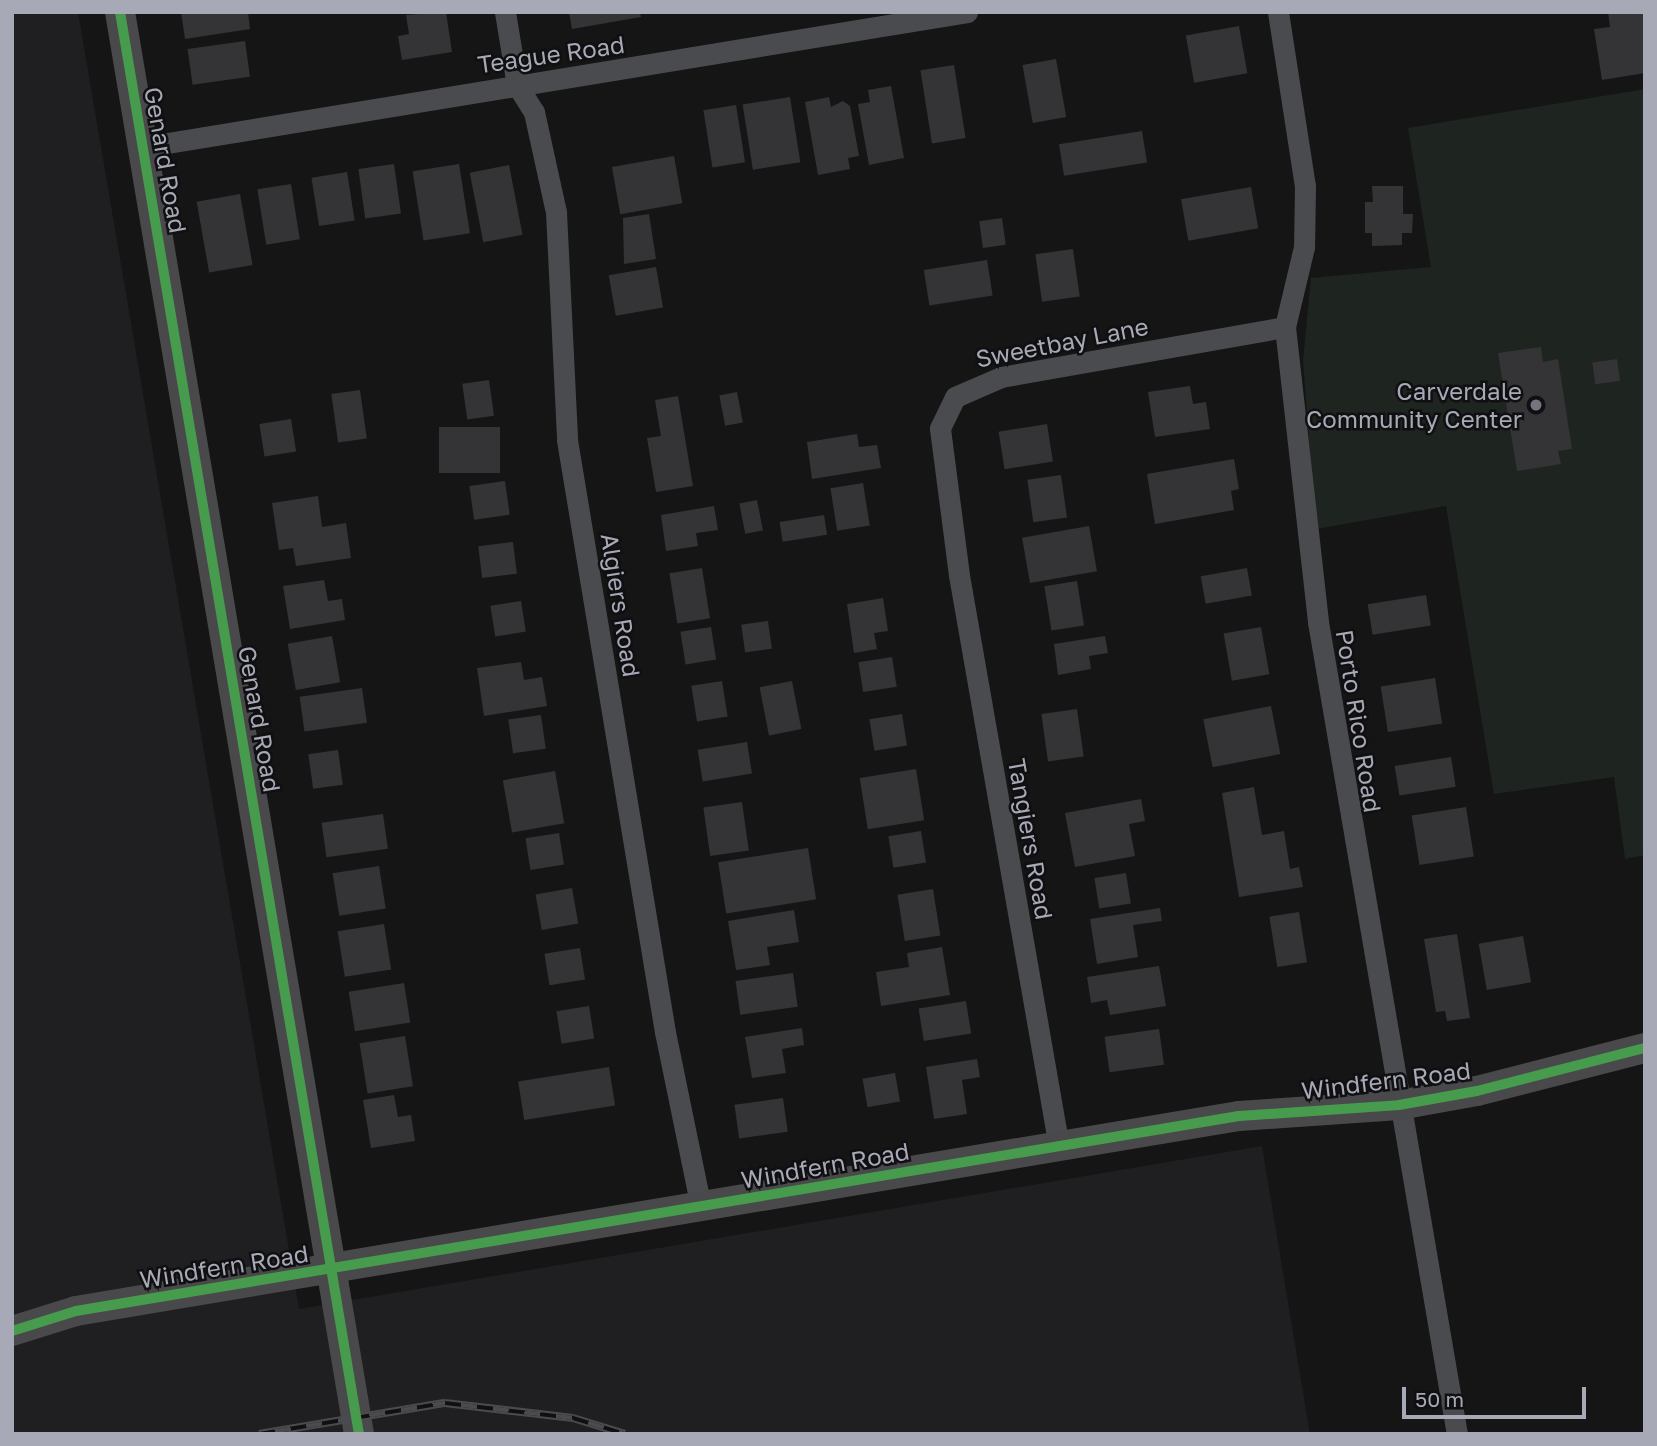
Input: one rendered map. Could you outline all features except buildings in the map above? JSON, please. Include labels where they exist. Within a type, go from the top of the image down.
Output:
[{"type":"street","name":"Genard Road","points":[[120,12],[334,1269],[359,1434]]},
{"type":"street","name":"Algiers Road","points":[[505,12],[517,85],[534,112],[556,212],[560,379],[567,440],[665,1032],[701,1208]]},
{"type":"street","name":"Teague Road","points":[[144,146],[517,85],[893,18],[967,12]]},
{"type":"street","name":"Porto Rico Road","points":[[1278,12],[1305,186],[1304,247],[1285,327],[1318,622],[1457,1434]]},
{"type":"street","name":"Sweetbay Lane","points":[[953,540],[940,428],[955,397],[973,386],[1285,327]]},
{"type":"street","name":"Tangiers Road","points":[[953,540],[1059,1147]]},
{"type":"street","name":"Windfern Road","points":[[12,1331],[76,1311],[1239,1116],[1399,1105],[1477,1091],[1645,1048]]},
{"type":"shaded area","points":[[12,12],[78,12],[299,1309],[1262,1146],[1310,1434],[12,1434]]},
{"type":"shaded area","points":[[1645,89],[1645,855],[1625,859],[1614,777],[1494,794],[1446,506],[1316,529],[1303,360],[1311,278],[1431,267],[1408,128]]},
{"type":"railway","points":[[259,1434],[445,1403],[573,1418],[625,1434]]},
{"type":"cycle path","points":[[120,12],[359,1434]]},
{"type":"cycle path","points":[[12,1331],[76,1311],[1239,1116],[1399,1105],[1477,1091],[1645,1048]]},
{"type":"place","name":"Carverdale Community Center","points":[[1536,405]]}]
